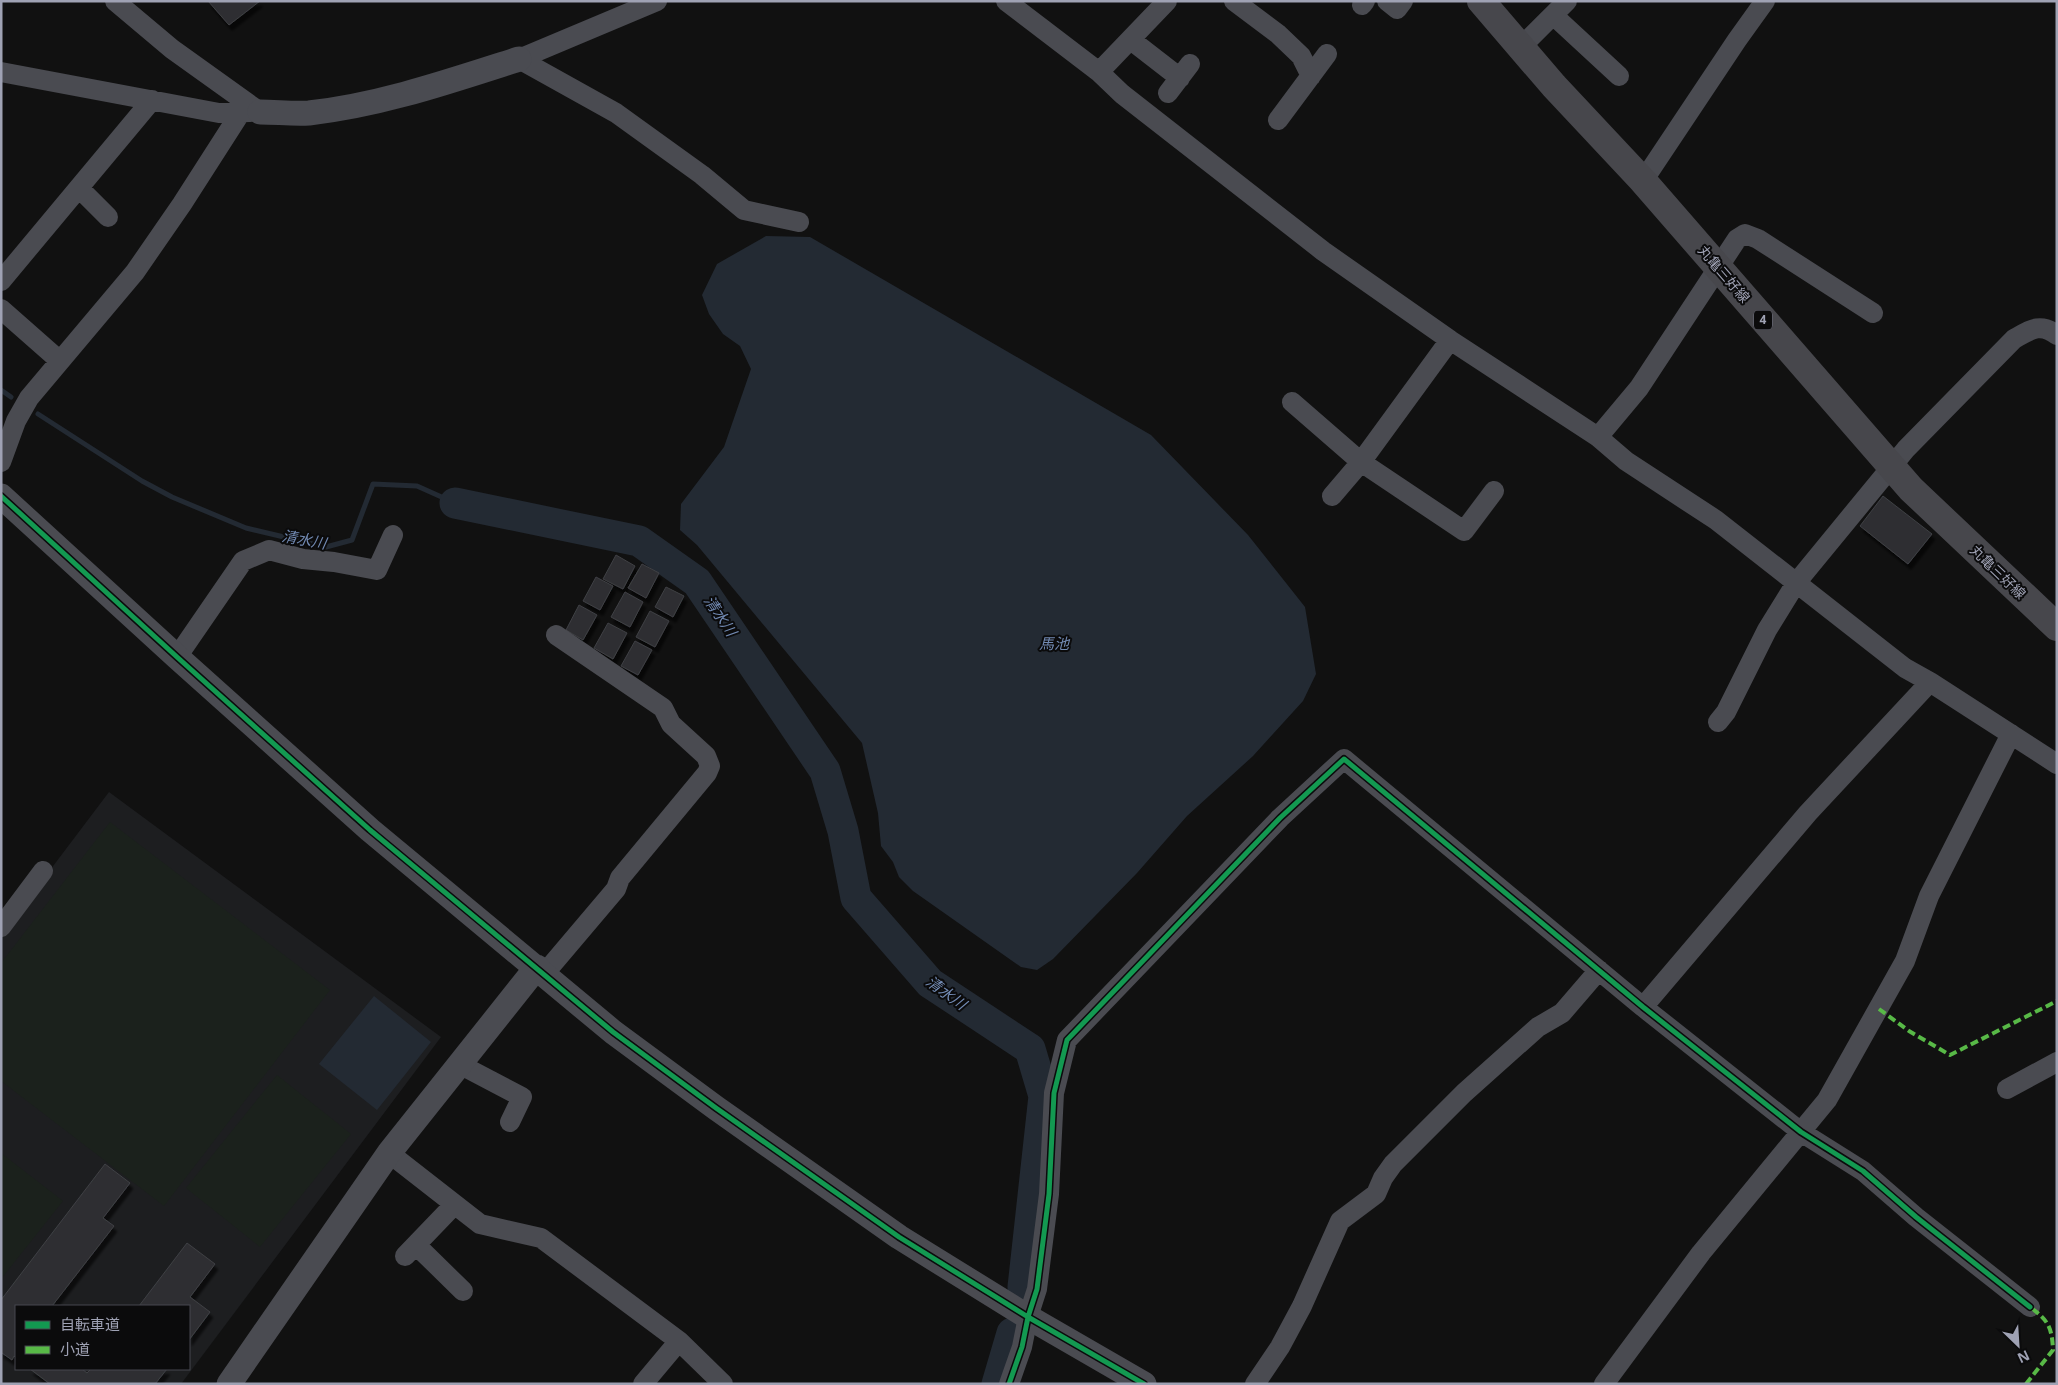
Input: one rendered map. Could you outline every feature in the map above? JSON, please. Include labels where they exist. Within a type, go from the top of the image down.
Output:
[{"type":"main road","name":"丸亀三好線","points":[[1487,5],[1521,47],[1643,181],[1911,489],[2057,627]]},
{"type":"street","points":[[115,1],[250,112]]},
{"type":"street","points":[[1,72],[219,113],[307,113],[364,105],[437,85],[518,58],[657,1]]},
{"type":"street","points":[[1006,1],[1100,72],[1122,94],[1323,251],[1450,340],[1598,437],[1626,461],[1716,520],[1905,668],[1930,682],[2057,764]]},
{"type":"street","points":[[1100,72],[1167,1]]},
{"type":"street","points":[[1234,1],[1278,34],[1301,56],[1311,76]]},
{"type":"street","points":[[1387,1],[1397,9],[1403,1]]},
{"type":"street","points":[[1643,181],[1765,1]]},
{"type":"street","points":[[1521,47],[1560,8],[1618,76]]},
{"type":"street","points":[[1131,40],[1179,78]]},
{"type":"street","points":[[1278,120],[1327,54]]},
{"type":"street","points":[[518,58],[616,113],[702,175],[744,210],[799,222]]},
{"type":"street","points":[[1,281],[152,100]]},
{"type":"street","points":[[1,462],[16,421],[29,398],[135,272],[182,204],[250,112]]},
{"type":"street","points":[[79,188],[108,217]]},
{"type":"street","points":[[1598,437],[1639,388],[1736,239],[1745,234],[1758,240],[1873,313]]},
{"type":"street","points":[[1,309],[60,361]]},
{"type":"street","points":[[1718,722],[1726,712],[1767,630],[1796,583],[1906,449],[2014,339],[2034,328],[2049,329],[2057,335]]},
{"type":"street","points":[[1332,496],[1362,462],[1450,340]]},
{"type":"street","points":[[1292,402],[1362,462],[1464,531],[1494,490]]},
{"type":"street","points":[[1,496],[177,658],[370,830],[541,970],[613,1032],[716,1108],[899,1237],[1028,1317],[1144,1384]]},
{"type":"street","points":[[177,658],[243,561],[269,550],[303,559],[378,570],[393,535]]},
{"type":"street","points":[[229,1384],[389,1153],[459,1064],[541,970],[616,890],[620,878],[707,773],[710,766],[706,756],[671,724],[663,708],[556,636]]},
{"type":"street","points":[[1643,1007],[1808,813],[1930,682]]},
{"type":"street","points":[[1604,1384],[1701,1253],[1827,1100],[1905,961],[1929,896],[2011,734]]},
{"type":"street","points":[[1009,1384],[1022,1347],[1028,1317],[1037,1289],[1049,1194],[1054,1093],[1067,1040],[1280,818],[1344,759],[1643,1007],[1801,1132],[1864,1172],[1916,1217],[2030,1306]]},
{"type":"street","points":[[1,927],[43,871]]},
{"type":"street","points":[[1255,1384],[1280,1347],[1302,1306],[1340,1221],[1376,1194],[1383,1178],[1393,1164],[1464,1093],[1538,1027],[1562,1013],[1599,970]]},
{"type":"street","points":[[459,1064],[522,1097],[510,1122]]},
{"type":"street","points":[[2007,1089],[2052,1071]]},
{"type":"street","points":[[389,1153],[480,1224],[541,1238],[678,1340],[723,1384]]},
{"type":"street","points":[[454,1205],[410,1251],[463,1291]]},
{"type":"street","points":[[643,1384],[678,1340]]},
{"type":"shaded area","points":[[109,792],[441,1037],[181,1384],[1,1384],[1,935]]},
{"type":"shaded area","points":[[110,822],[330,990],[164,1206],[1,1081],[1,963]]},
{"type":"shaded area","points":[[277,1075],[351,1134],[260,1247],[186,1188]]},
{"type":"shaded area","points":[[1,1153],[63,1201],[1,1279]]},
{"type":"water","name":"馬池","points":[[766,236],[810,237],[1151,435],[1248,535],[1305,607],[1316,674],[1303,701],[1253,756],[1187,816],[1137,873],[1053,959],[1037,970],[1021,967],[913,891],[899,877],[893,862],[881,846],[878,813],[862,743],[697,545],[680,530],[681,504],[724,447],[751,369],[740,346],[723,334],[709,314],[702,295],[717,264]]},
{"type":"water","points":[[374,996],[431,1042],[377,1110],[319,1064]]},
{"type":"building","points":[[208,1],[260,1],[229,25]]},
{"type":"building","points":[[1883,496],[1932,534],[1908,564],[1860,526]]},
{"type":"building","points":[[616,555],[635,566],[623,589],[603,579]]},
{"type":"building","points":[[642,564],[659,573],[646,598],[628,588]]},
{"type":"building","points":[[596,577],[613,586],[600,610],[583,601]]},
{"type":"building","points":[[666,587],[684,596],[673,617],[655,607]]},
{"type":"building","points":[[625,592],[643,602],[630,627],[611,617]]},
{"type":"building","points":[[579,605],[597,615],[583,640],[566,630]]},
{"type":"building","points":[[650,611],[669,621],[655,647],[636,637]]},
{"type":"building","points":[[608,623],[627,633],[613,659],[594,648]]},
{"type":"building","points":[[635,641],[652,650],[638,675],[621,666]]},
{"type":"building","points":[[105,1164],[130,1183],[103,1218],[114,1226],[53,1305],[15,1305],[15,1357],[12,1360],[1,1354],[1,1300]]},
{"type":"building","points":[[187,1243],[215,1264],[190,1297],[210,1312],[190,1339],[190,1305],[140,1305]]},
{"type":"building","points":[[31,1370],[83,1370],[87,1373],[90,1370],[166,1370],[155,1384],[50,1384]]},
{"type":"waterway","name":"清水川","points":[[1,390],[11,397]]},
{"type":"waterway","name":"清水川","points":[[38,414],[142,481],[172,497],[246,528],[326,547],[352,540],[373,484],[417,486],[455,503]]},
{"type":"waterway","name":"清水川","points":[[455,503],[639,541],[697,582],[825,771],[843,831],[856,898],[930,983],[1030,1049],[1044,1096],[1023,1287]]},
{"type":"waterway","name":"清水川","points":[[997,1384],[1012,1333]]},
{"type":"marked path","points":[[1879,1009],[1909,1031],[1950,1055],[2057,1001]]},
{"type":"marked path","points":[[2026,1384],[2053,1350],[2052,1335],[2048,1325],[2030,1307]]},
{"type":"cycle path","points":[[1,496],[370,830],[613,1032],[716,1108],[899,1237],[1028,1317],[1144,1384]]},
{"type":"cycle path","points":[[1009,1384],[1022,1347],[1028,1317],[1037,1289],[1049,1194],[1054,1093],[1067,1040],[1280,818],[1344,759],[1643,1007],[1801,1132],[1863,1171],[1916,1217],[2030,1307]]}]
